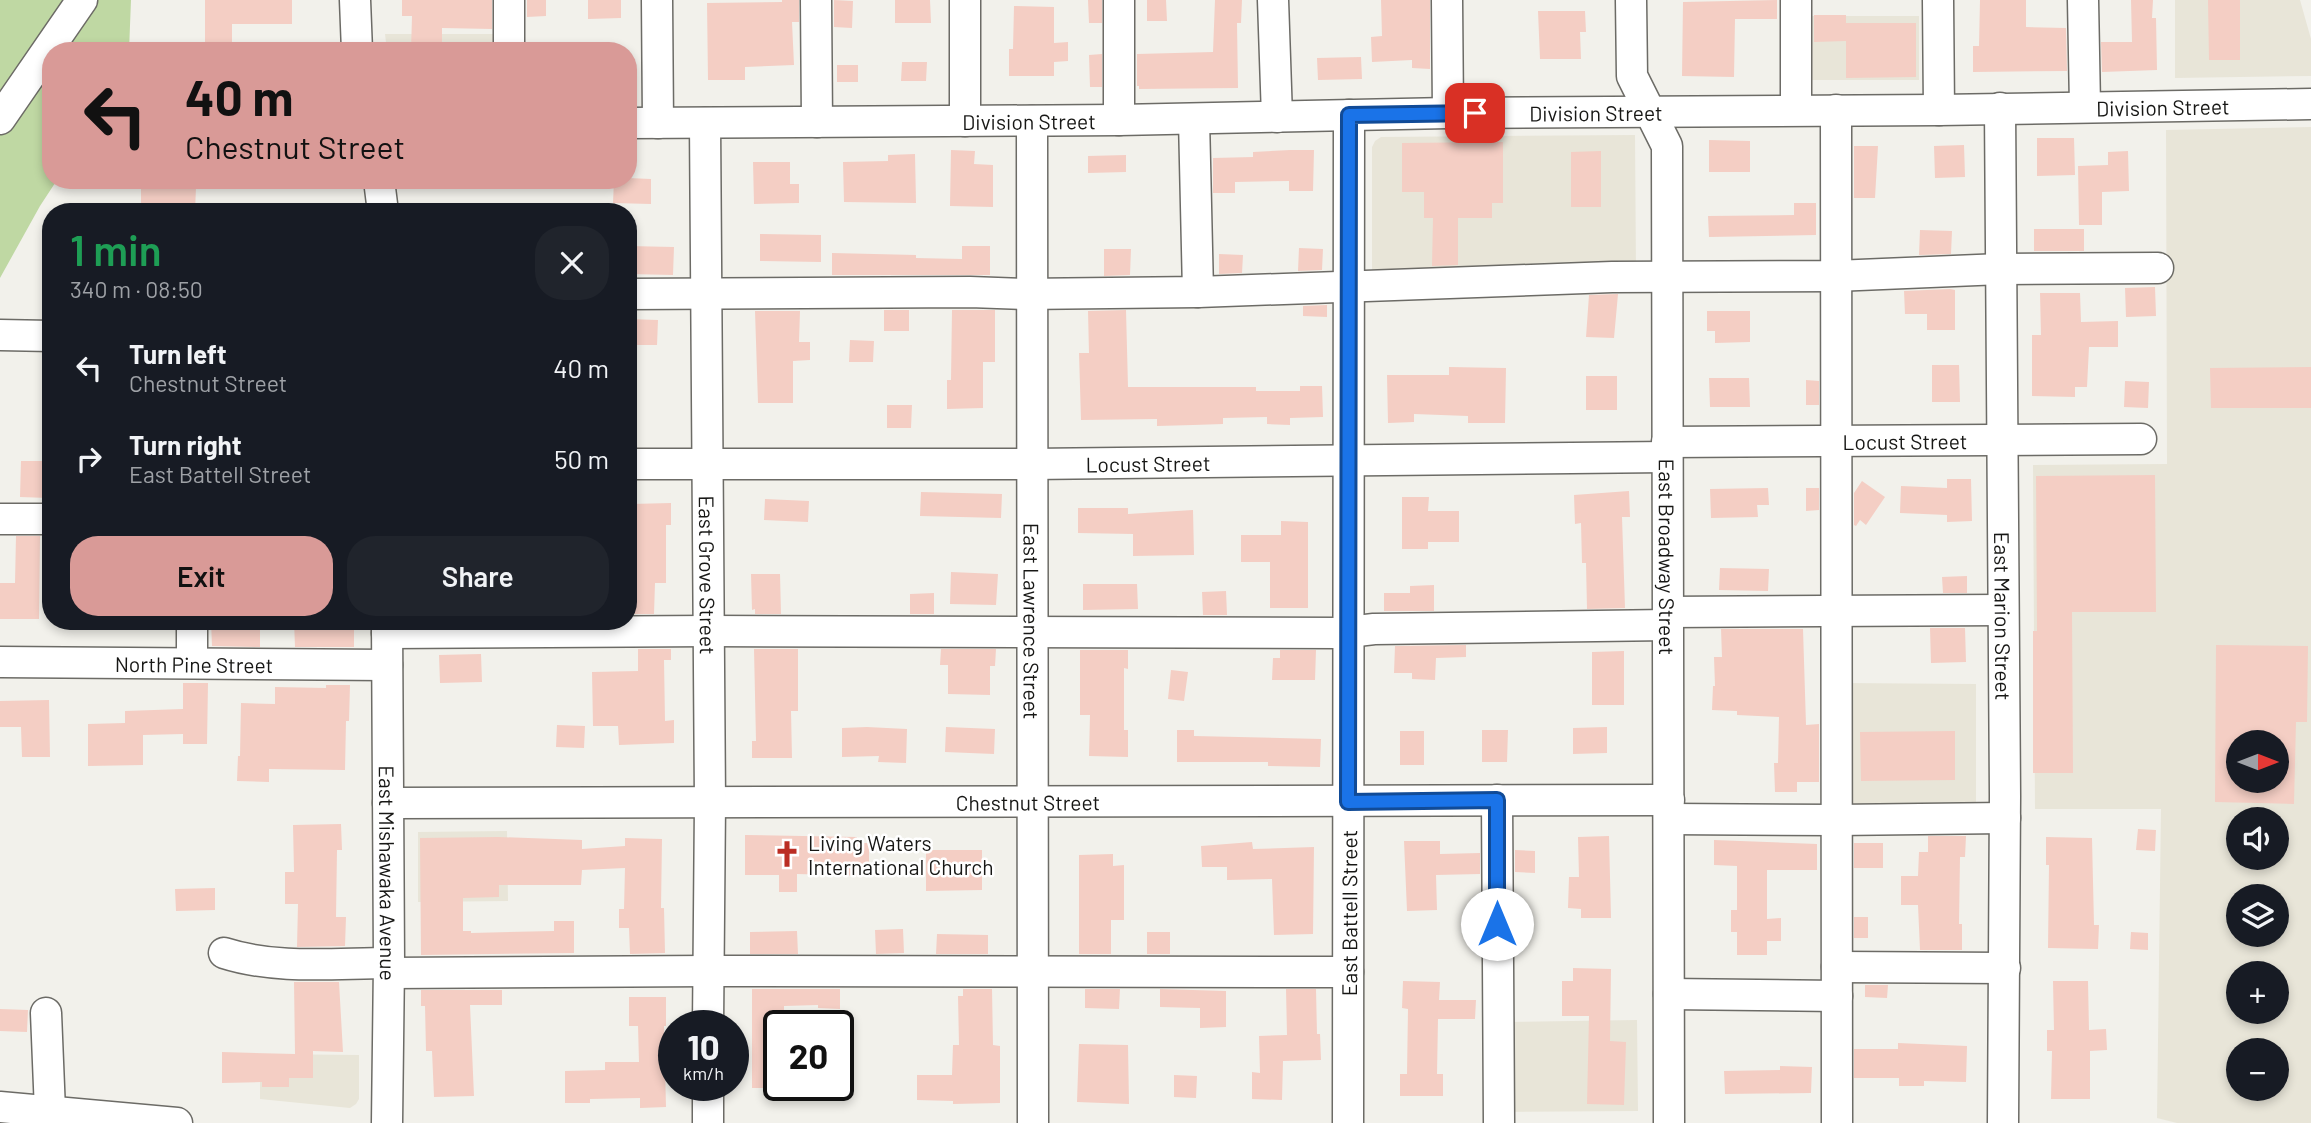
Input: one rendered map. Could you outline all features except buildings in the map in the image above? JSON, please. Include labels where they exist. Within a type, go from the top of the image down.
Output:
[{"type":"street","points":[[53,42],[82,0]]},
{"type":"street","points":[[355,0],[357,42]]},
{"type":"street","points":[[509,0],[509,42]]},
{"type":"street","points":[[657,0],[658,123]]},
{"type":"street","points":[[816,0],[817,122]]},
{"type":"street","points":[[965,0],[965,121]]},
{"type":"street","points":[[1119,0],[1119,120]]},
{"type":"street","points":[[1273,0],[1277,117]]},
{"type":"street","points":[[1447,0],[1448,113]]},
{"type":"street","name":"East Broadway Street","points":[[1631,0],[1632,76],[1667,146],[1669,1123]]},
{"type":"street","points":[[1796,0],[1796,110]]},
{"type":"street","points":[[1938,0],[1939,110]]},
{"type":"street","points":[[2083,0],[2085,106]]},
{"type":"street","points":[[0,118],[42,58]]},
{"type":"street","name":"Division Street","points":[[637,123],[1032,121],[1448,113],[1939,110],[2311,104]]},
{"type":"street","name":"East Marion Street","points":[[2000,108],[2005,968],[2003,1123]]},
{"type":"street","points":[[1836,110],[1837,1123]]},
{"type":"street","name":"East Battell Street","points":[[1348,1123],[1349,115]]},
{"type":"street","points":[[1194,119],[1198,292]]},
{"type":"street","name":"East Lawrence Street","points":[[1032,121],[1033,1123]]},
{"type":"street","name":"East Grove Street","points":[[705,123],[706,464],[710,631],[708,1010]]},
{"type":"street","points":[[637,293],[1198,292],[1667,276],[1835,276],[2158,268]]},
{"type":"street","points":[[0,335],[42,336]]},
{"type":"street","name":"Locust Street","points":[[637,464],[1348,461],[1836,441],[2141,439]]},
{"type":"street","points":[[0,519],[42,519]]},
{"type":"street","points":[[629,630],[1347,632],[1836,612],[2002,610]]},
{"type":"street","points":[[192,630],[192,662]]},
{"type":"street","name":"East Mishawaka Avenue","points":[[387,630],[387,1123]]},
{"type":"street","name":"North Pine Street","points":[[0,662],[387,665]]},
{"type":"street","points":[[1497,800],[1499,1123]]},
{"type":"street","name":"Chestnut Street","points":[[388,803],[1497,800],[1836,820],[2004,818]]},
{"type":"street","points":[[224,953],[242,959],[293,964],[389,968],[1032,973],[1348,972]]},
{"type":"street","points":[[1837,967],[2005,968]]},
{"type":"street","points":[[1669,994],[1837,996]]},
{"type":"street","points":[[46,1013],[50,1111]]},
{"type":"street","points":[[708,1101],[708,1123]]},
{"type":"street","points":[[0,1107],[177,1123]]},
{"type":"shaded area","points":[[2175,0],[2300,0],[2311,39],[2311,76],[2175,78]]},
{"type":"shaded area","points":[[1801,16],[1919,16],[1919,80],[1801,80]]},
{"type":"shaded area","points":[[385,34],[505,34],[505,42],[386,42]]},
{"type":"shaded area","points":[[2311,127],[2311,1123],[2177,1123],[2157,1118],[2161,809],[2035,809],[2033,465],[2167,464],[2166,130]]},
{"type":"shaded area","points":[[1635,135],[1636,272],[1372,279],[1372,147],[1381,137]]},
{"type":"shaded area","points":[[1842,683],[1976,684],[1976,810],[1842,812]]},
{"type":"shaded area","points":[[507,831],[508,901],[418,902],[418,832]]},
{"type":"shaded area","points":[[1637,1020],[1638,1111],[1504,1112],[1505,1022]]},
{"type":"shaded area","points":[[260,1054],[359,1055],[359,1099],[350,1108],[260,1099]]},
{"type":"green space","points":[[0,0],[131,0],[129,42],[42,42],[42,189],[51,189],[0,278]]},
{"type":"place","name":"Living Waters International Church","points":[[787,854]]},
{"type":"route","points":[[1475,113],[1349,115],[1348,802],[1497,800],[1497,924]]}]
